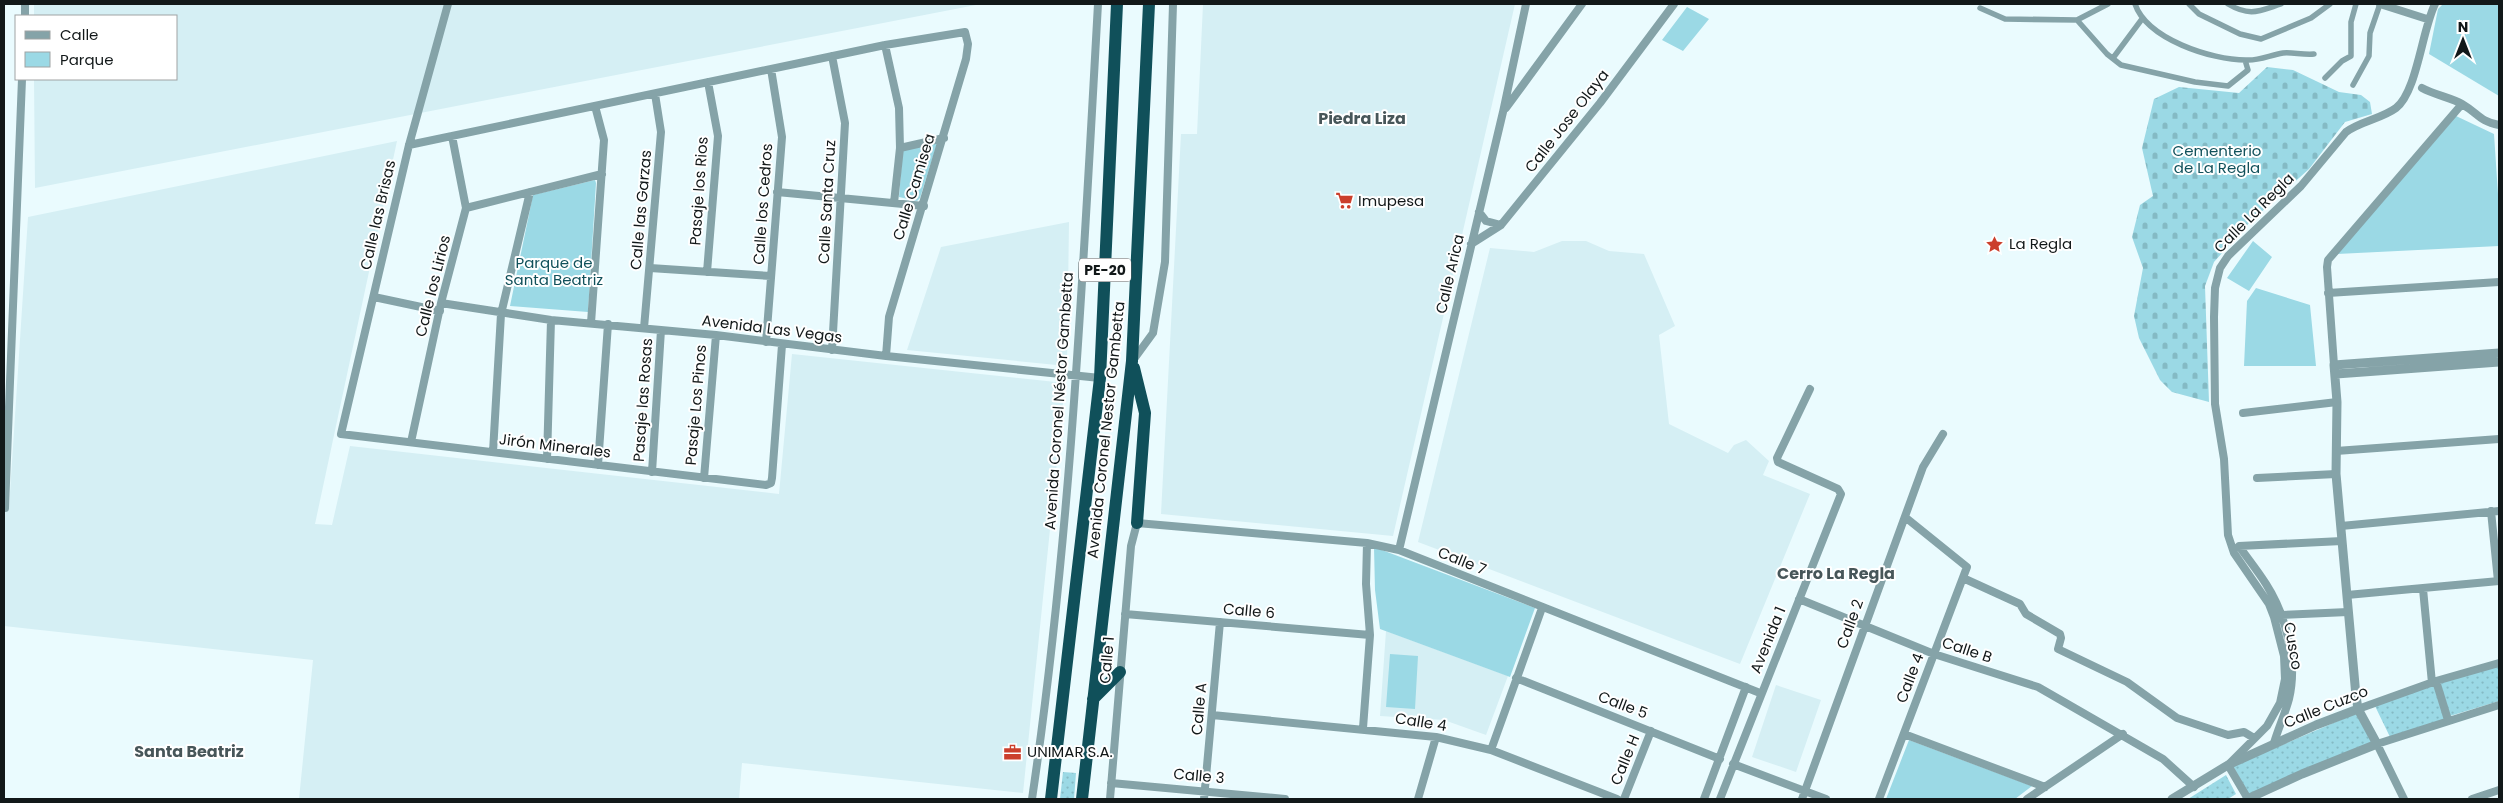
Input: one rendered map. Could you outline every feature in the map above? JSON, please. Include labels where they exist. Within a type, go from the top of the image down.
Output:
[{"type":"highway","name":"Avenida Coronel Nestor Gambetta","points":[[1051,799],[1100,378],[1118,4]]},
{"type":"highway","name":"Avenida Coronel Nestor Gambetta","points":[[1082,799],[1132,361],[1149,4]]},
{"type":"highway","points":[[1132,361],[1145,413],[1137,523]]},
{"type":"highway","points":[[1093,699],[1120,672]]},
{"type":"street","name":"Calle las Brisas","points":[[341,434],[408,145],[448,4]]},
{"type":"street","name":"Avenida Coronel Néstor Gambetta","points":[[1032,799],[1054,630],[1076,377],[1098,4]]},
{"type":"street","points":[[1132,361],[1153,333],[1165,262],[1172,4]]},
{"type":"street","name":"Calle Arica","points":[[1399,550],[1503,112],[1526,4]]},
{"type":"street","points":[[1503,112],[1582,4]]},
{"type":"street","name":"Calle Jose Olaya","points":[[1471,244],[1501,225],[1600,103],[1674,4]]},
{"type":"street","points":[[1980,8],[2005,19],[2076,20],[2108,4]]},
{"type":"street","points":[[2134,4],[2142,18],[2177,44],[2245,60],[2269,58],[2284,53],[2314,54]]},
{"type":"street","points":[[2189,4],[2200,14],[2240,34],[2261,39],[2311,18],[2330,4]]},
{"type":"street","points":[[2228,4],[2238,10],[2252,13],[2281,4]]},
{"type":"street","points":[[2325,78],[2342,61],[2351,56],[2351,22],[2356,4]]},
{"type":"street","points":[[2353,84],[2370,56],[2370,33],[2380,4],[2427,18]]},
{"type":"street","name":"Calle La Regla","points":[[2234,553],[2228,535],[2224,459],[2215,404],[2214,304],[2220,268],[2242,242],[2301,186],[2346,132],[2356,125],[2396,108],[2408,93],[2427,18],[2435,4]]},
{"type":"street","points":[[2113,58],[2142,18]]},
{"type":"street","points":[[2076,20],[2122,65],[2195,82],[2228,86],[2248,70],[2245,60]]},
{"type":"street","name":"Calle Camisea","points":[[885,45],[960,31],[965,32],[967,35],[966,59],[924,206],[889,317],[886,356]]},
{"type":"street","points":[[408,145],[885,45],[900,108],[900,148],[894,202]]},
{"type":"street","name":"Calle Santa Cruz","points":[[832,56],[845,123],[832,350]]},
{"type":"street","name":"Calle los Cedros","points":[[766,342],[782,137],[771,69]]},
{"type":"street","points":[[1510,77],[1524,83]]},
{"type":"street","points":[[5,508],[22,80]]},
{"type":"street","name":"Pasaje los Rios","points":[[707,272],[718,136],[708,82]]},
{"type":"street","points":[[2422,88],[2438,97],[2462,104],[2485,122],[2499,125]]},
{"type":"street","name":"Calle las Garzas","points":[[644,328],[661,132],[655,94]]},
{"type":"street","points":[[2404,799],[2358,709],[2336,474],[2337,402],[2326,267],[2328,260],[2462,104]]},
{"type":"street","points":[[591,323],[604,140],[595,106]]},
{"type":"street","name":"Calle los Lirios","points":[[411,442],[440,307],[466,208],[452,136]]},
{"type":"street","points":[[900,148],[944,138]]},
{"type":"street","points":[[466,208],[602,174]]},
{"type":"street","points":[[492,452],[500,314],[530,192]]},
{"type":"street","points":[[777,192],[924,206]]},
{"type":"street","points":[[1479,212],[1486,221],[1501,225]]},
{"type":"street","points":[[650,268],[771,276]]},
{"type":"street","points":[[2328,293],[2499,282]]},
{"type":"street","name":"Avenida Las Vegas","points":[[374,297],[551,320],[716,335],[832,350],[1100,378]]},
{"type":"street","points":[[547,459],[551,320]]},
{"type":"street","points":[[598,465],[608,324]]},
{"type":"street","name":"Pasaje las Rosas","points":[[652,472],[661,330]]},
{"type":"street","name":"Pasaje Los Pinos","points":[[704,478],[716,335]]},
{"type":"street","name":"Jirón Minerales","points":[[341,434],[766,485],[771,483],[772,478],[782,344]]},
{"type":"street","points":[[2335,369],[2499,353]]},
{"type":"street","points":[[2335,369],[2499,362]]},
{"type":"street","name":"Avenida 1","points":[[1720,799],[1760,693],[1841,494],[1838,489],[1778,462],[1777,458],[1810,389]]},
{"type":"street","points":[[2243,413],[2337,402]]},
{"type":"street","name":"Calle 2","points":[[1802,799],[1863,626],[1906,517],[1923,467],[1943,434]]},
{"type":"street","points":[[2336,451],[2499,440]]},
{"type":"street","points":[[2257,478],[2336,474]]},
{"type":"street","points":[[2341,526],[2495,511],[2498,581],[2347,595]]},
{"type":"street","name":"Calle 4","points":[[1879,799],[1967,566],[1906,517]]},
{"type":"street","name":"Calle 7","points":[[1137,523],[1366,543],[1399,550],[1760,693]]},
{"type":"street","name":"Calle 1","points":[[1110,799],[1131,546],[1137,523]]},
{"type":"street","points":[[2274,743],[2289,698],[2292,676],[2288,642],[2282,615],[2266,584],[2239,546],[2342,541]]},
{"type":"street","points":[[1362,728],[1370,635],[1366,584],[1366,543]]},
{"type":"street","name":"Cusco","points":[[2228,765],[2267,726],[2280,703],[2285,679],[2285,667],[2277,627],[2269,604],[2234,553]]},
{"type":"street","points":[[1963,578],[2020,604],[2026,614],[2060,634],[2061,638],[2058,649],[2127,682],[2177,718],[2228,735],[2244,732],[2254,738]]},
{"type":"street","points":[[2423,589],[2434,682],[2448,720]]},
{"type":"street","name":"Calle B","points":[[1799,599],[1934,654],[2038,687],[2122,734],[2163,760],[2194,787]]},
{"type":"street","points":[[1490,750],[1542,608]]},
{"type":"street","points":[[2282,615],[2348,612]]},
{"type":"street","name":"Calle 6","points":[[1125,614],[1370,635]]},
{"type":"street","name":"Calle A","points":[[1204,799],[1220,622]]},
{"type":"street","name":"Calle Cuzco","points":[[2172,799],[2228,765],[2274,743],[2358,709],[2434,682],[2499,663]]},
{"type":"street","name":"Calle 5","points":[[1516,678],[1720,758]]},
{"type":"street","name":"Avenida 1","points":[[1704,799],[1746,687]]},
{"type":"street","points":[[2228,765],[2247,799],[2302,774],[2377,744],[2499,705]]},
{"type":"street","name":"Calle 4","points":[[1212,715],[1362,728],[1436,737],[1490,750],[1617,799]]},
{"type":"street","name":"Calle H","points":[[1624,799],[1651,731]]},
{"type":"street","points":[[1904,734],[2045,787]]},
{"type":"street","points":[[2027,799],[2122,734]]},
{"type":"street","points":[[1418,799],[1436,737]]},
{"type":"street","points":[[1734,764],[1826,799]]},
{"type":"street","name":"Calle 3","points":[[1111,783],[1205,790],[1285,799]]},
{"type":"street","points":[[2472,799],[2499,790]]},
{"type":"shaded area","points":[[34,4],[981,4],[35,188],[34,80],[178,80],[178,15],[34,15]]},
{"type":"shaded area","name":"Imupesa","points":[[1203,4],[1515,4],[1393,536],[1161,514],[1181,134],[1197,134]]},
{"type":"shaded area","points":[[397,141],[315,524],[332,525],[350,446],[779,494],[792,354],[1065,383],[1023,793],[742,763],[739,799],[299,799],[313,660],[4,626],[4,508],[9,508],[28,217]]},
{"type":"shaded area","points":[[1069,222],[1067,366],[907,350],[941,247]]},
{"type":"shaded area","points":[[1562,241],[1586,241],[1609,251],[1644,254],[1675,326],[1659,335],[1669,424],[1728,453],[1734,445],[1746,440],[1769,461],[1763,475],[1810,494],[1740,664],[1418,542],[1490,248],[1534,252]]},
{"type":"shaded area","points":[[1386,631],[1508,676],[1486,735],[1444,720],[1380,716]]},
{"type":"shaded area","points":[[1776,685],[1821,700],[1796,772],[1752,757]]},
{"type":"green space","points":[[2443,4],[2499,4],[2499,96],[2429,54],[2438,9]]},
{"type":"green space","points":[[1687,7],[1709,19],[1683,51],[1662,40]]},
{"type":"green space","name":"Cementerio de La Regla","points":[[2267,67],[2293,70],[2339,92],[2361,95],[2370,102],[2372,114],[2345,122],[2309,169],[2249,223],[2214,262],[2205,286],[2209,402],[2172,392],[2160,380],[2139,338],[2134,316],[2143,268],[2132,237],[2140,205],[2153,196],[2142,148],[2154,99],[2179,87],[2239,93]]},
{"type":"green space","points":[[2456,116],[2494,134],[2499,209],[2499,246],[2337,254]]},
{"type":"green space","points":[[934,140],[937,144],[920,198],[917,201],[899,197],[903,147]]},
{"type":"green space","name":"Parque de Santa Beatriz","points":[[595,180],[588,312],[510,306],[533,195]]},
{"type":"green space","points":[[2253,241],[2272,257],[2249,291],[2227,278]]},
{"type":"green space","points":[[2256,288],[2310,305],[2316,366],[2244,366],[2247,301]]},
{"type":"green space","points":[[1374,547],[1535,608],[1510,677],[1380,629],[1375,590]]},
{"type":"green space","points":[[1390,654],[1418,656],[1415,709],[1386,707]]},
{"type":"green space","points":[[2499,666],[2499,701],[2450,716],[2440,682]]},
{"type":"green space","points":[[2434,684],[2445,719],[2390,737],[2375,706]]},
{"type":"green space","points":[[2359,712],[2375,741],[2249,795],[2233,766]]},
{"type":"green space","points":[[1909,740],[2032,786],[2015,799],[1886,799]]},
{"type":"green space","points":[[1063,772],[1076,773],[1074,799],[1060,799]]},
{"type":"green space","points":[[2226,775],[2236,794],[2228,799],[2188,799]]},
{"type":"place","name":"Imupesa","points":[[1344,201]]},
{"type":"place","name":"La Regla","points":[[1995,244]]},
{"type":"place","name":"UNIMAR S.A.","points":[[1013,752]]},
{"type":"district","name":"Piedra Liza","points":[[1362,118]]},
{"type":"district","name":"Cerro La Regla","points":[[1836,573]]},
{"type":"district","name":"Santa Beatriz","points":[[189,751]]}]
